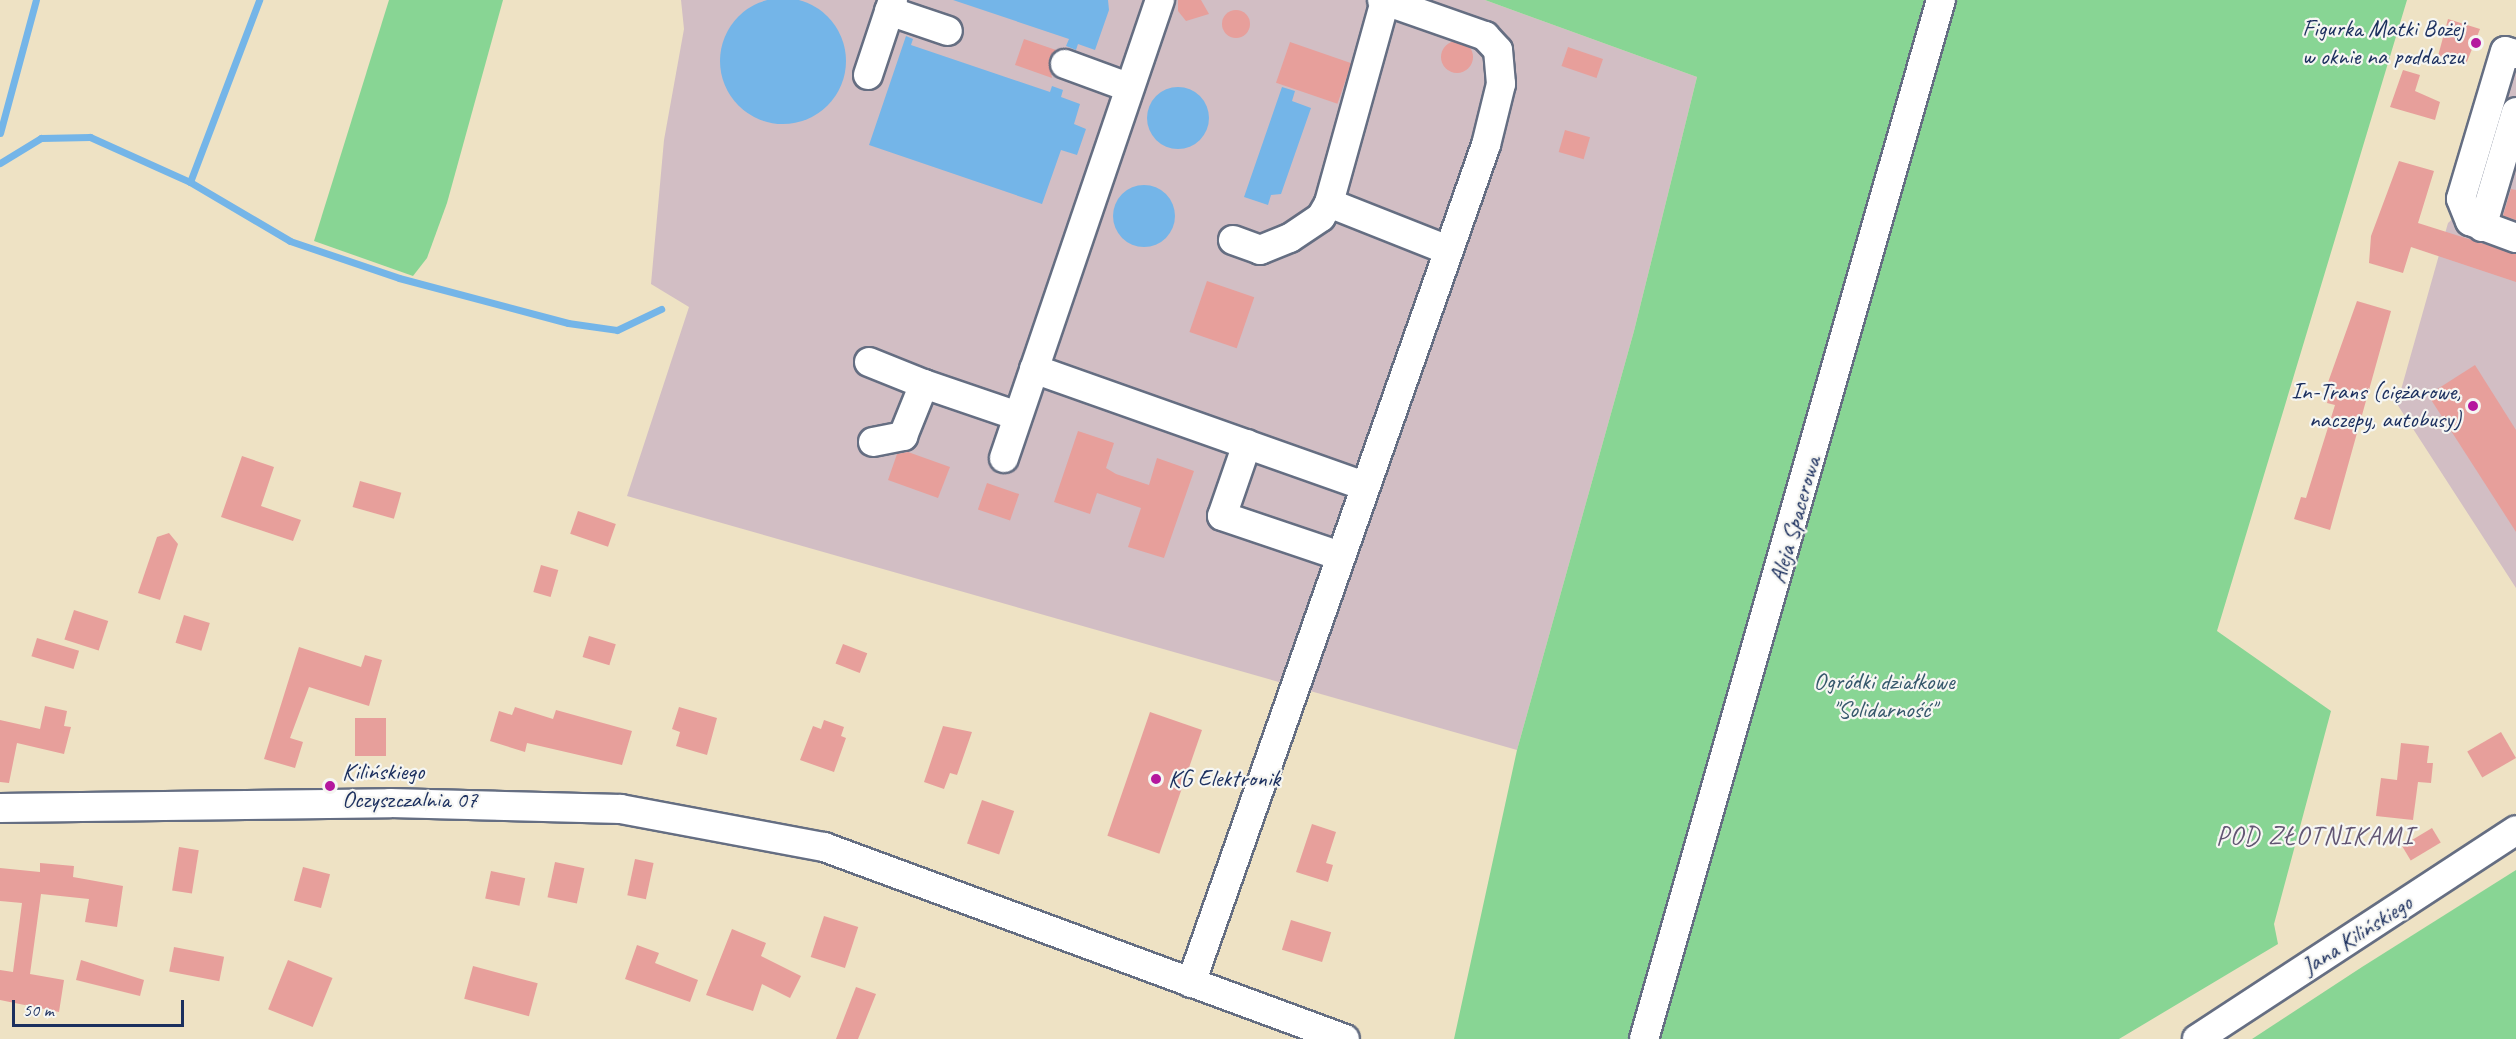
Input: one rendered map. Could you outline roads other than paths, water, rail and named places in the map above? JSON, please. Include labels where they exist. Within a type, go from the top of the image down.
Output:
[{"type":"street","points":[[1004,458],[1034,369],[1098,146],[1128,87],[1160,0]]},
{"type":"street","name":"Aleja Spacerowa","points":[[1644,1039],[1941,0]]},
{"type":"street","points":[[1191,982],[1486,145],[1501,84],[1498,50],[1463,25],[1384,1],[1329,203],[1320,217],[1290,238],[1260,250],[1233,240]]},
{"type":"street","points":[[868,75],[891,6],[948,31]]},
{"type":"street","points":[[2510,53],[2503,101],[2461,199],[2470,221],[2516,238]]},
{"type":"street","points":[[1065,64],[1128,87]]},
{"type":"street","points":[[2482,227],[2516,112]]},
{"type":"street","points":[[1329,203],[1448,250]]},
{"type":"street","points":[[869,362],[924,384],[1018,416]]},
{"type":"street","points":[[1034,369],[1365,486]]},
{"type":"street","points":[[873,442],[903,436],[924,384]]},
{"type":"street","points":[[1247,444],[1222,516],[1340,556]]},
{"type":"street","points":[[0,808],[390,803],[621,809],[824,847],[1345,1039]]},
{"type":"street","name":"Jana Kilińskiego","points":[[2197,1039],[2516,830]]},
{"type":"water","points":[[783,-2],[807,2],[828,16],[842,37],[846,61],[842,85],[828,106],[807,120],[783,124],[759,120],[738,106],[724,85],[720,61],[724,37],[738,16],[759,2]]},
{"type":"water","points":[[953,0],[1108,0],[1109,10],[1095,50],[1078,44],[1076,50],[1066,46],[1069,39]]},
{"type":"water","points":[[906,36],[913,39],[911,45],[1050,92],[1052,86],[1063,90],[1061,97],[1080,104],[1074,124],[1086,129],[1077,155],[1061,150],[1042,204],[869,145]]},
{"type":"water","points":[[1172,87],[1184,87],[1200,96],[1207,106],[1209,118],[1207,130],[1200,140],[1184,149],[1172,149],[1161,144],[1152,135],[1147,124],[1147,112],[1152,101],[1161,92]]},
{"type":"water","points":[[1282,87],[1295,91],[1292,101],[1311,108],[1281,194],[1271,195],[1268,205],[1244,197]]},
{"type":"water","points":[[1138,185],[1150,185],[1166,194],[1173,204],[1175,216],[1173,228],[1166,238],[1150,247],[1138,247],[1127,242],[1118,233],[1113,222],[1113,210],[1118,199],[1127,190]]},
{"type":"waterway","points":[[0,133],[36,0]]},
{"type":"waterway","points":[[190,182],[259,0]]},
{"type":"waterway","points":[[0,163],[41,138],[90,137],[190,182],[290,241],[399,278],[568,323],[617,330],[661,309]]},
{"type":"place","name":"Figurka Matki Bożej w oknie na poddaszu","points":[[2476,43]]},
{"type":"place","name":"In-Trans (ciężarowe, naczepy, autobusy)","points":[[2473,406]]},
{"type":"place","name":"KG Elektronik","points":[[1156,779]]},
{"type":"place","name":"Kilińskiego Oczyszczalnia 07","points":[[330,786]]},
{"type":"district","name":"POD ZŁOTNIKAMI","points":[[2315,836]]},
{"type":"park label","name":"Ogródki działkowe \"Solidarność\"","points":[[1884,696]]}]
